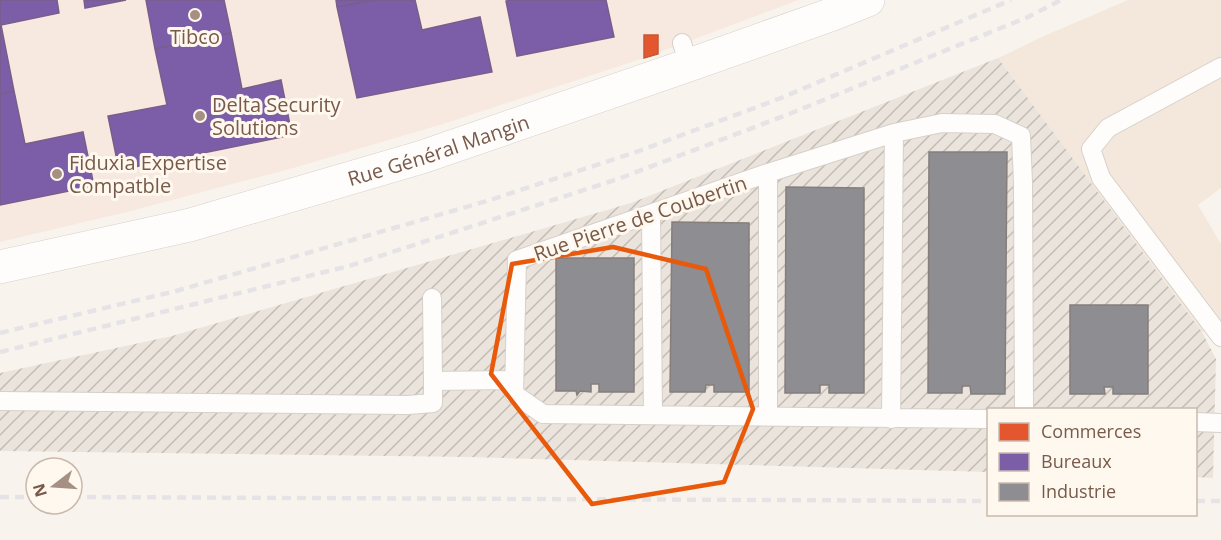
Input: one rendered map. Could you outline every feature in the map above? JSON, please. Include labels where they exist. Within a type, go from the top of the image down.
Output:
[{"type":"street","name":"Rue Général Mangin","points":[[0,267],[190,225],[422,157],[686,54],[833,14],[868,0]]},
{"type":"lane","points":[[1221,67],[1108,128],[1091,149],[1101,178],[1221,337]]},
{"type":"lane","name":"Rue Pierre de Coubertin","points":[[514,380],[517,260],[768,173],[894,133],[942,123],[995,124],[1021,136],[1024,408]]},
{"type":"lane","points":[[891,419],[894,133]]},
{"type":"lane","points":[[768,173],[768,417]]},
{"type":"lane","points":[[651,214],[652,415]]},
{"type":"lane","points":[[0,400],[408,405],[433,403],[432,298]]},
{"type":"lane","points":[[434,381],[514,380],[514,394],[543,414],[987,419]]},
{"type":"lane","points":[[1197,422],[1221,423]]},
{"type":"highlighted area","points":[[613,247],[706,269],[753,409],[724,482],[592,504],[491,374],[512,264]]},
{"type":"shaded area","points":[[0,0],[799,0],[644,58],[443,124],[297,167],[127,212],[0,242]]},
{"type":"shaded area","points":[[1128,0],[1221,0],[1221,188],[1198,205],[1221,244],[1221,328],[1202,332],[998,58]]},
{"type":"shaded area","points":[[998,58],[1202,332],[1216,359],[1213,478],[1197,477],[1197,408],[987,408],[987,472],[467,457],[0,451],[0,373],[172,336],[631,203]]},
{"type":"building: Commerces","points":[[644,35],[658,35],[658,54],[644,58]]},
{"type":"building: Bureaux","points":[[0,0],[57,0],[59,13],[1,25],[14,91],[0,94]]},
{"type":"building: Bureaux","points":[[84,0],[126,0],[85,8]]},
{"type":"building: Bureaux","points":[[146,0],[224,0],[231,33],[155,49]]},
{"type":"building: Bureaux","points":[[336,0],[374,0],[337,7]]},
{"type":"building: Bureaux","points":[[374,0],[415,0],[422,30],[480,17],[492,72],[357,98],[337,7]]},
{"type":"building: Bureaux","points":[[606,0],[614,37],[517,56],[506,1]]},
{"type":"building: Bureaux","points":[[231,33],[242,89],[281,80],[292,135],[119,170],[108,116],[167,105],[155,49]]},
{"type":"building: Bureaux","points":[[14,91],[25,144],[83,132],[94,186],[0,205],[0,94]]},
{"type":"building: Industrie","points":[[929,152],[1007,152],[1005,394],[971,394],[970,386],[962,386],[962,393],[928,393]]},
{"type":"building: Industrie","points":[[786,187],[864,188],[864,393],[829,393],[829,385],[820,385],[820,393],[785,393]]},
{"type":"building: Industrie","points":[[672,222],[749,223],[749,392],[714,392],[714,385],[706,385],[705,392],[670,392]]},
{"type":"building: Industrie","points":[[556,258],[634,258],[634,392],[599,392],[599,384],[591,384],[591,392],[580,391],[577,395],[576,391],[556,391]]},
{"type":"building: Industrie","points":[[1070,305],[1148,305],[1148,394],[1113,394],[1113,387],[1104,387],[1105,394],[1070,394]]},
{"type":"railway","points":[[0,333],[176,291],[487,201],[639,151],[781,98],[1011,0]]},
{"type":"railway","points":[[0,352],[349,266],[618,179],[789,114],[1028,17],[1061,0]]},
{"type":"railway","points":[[0,497],[24,497]]},
{"type":"railway","points":[[84,497],[987,501]]},
{"type":"railway","points":[[1197,501],[1221,501]]},
{"type":"place","name":"Tibco","points":[[195,15]]},
{"type":"place","name":"Delta Security Solutions","points":[[200,116]]},
{"type":"place","name":"Fiduxia Expertise Compatble","points":[[57,174]]}]
